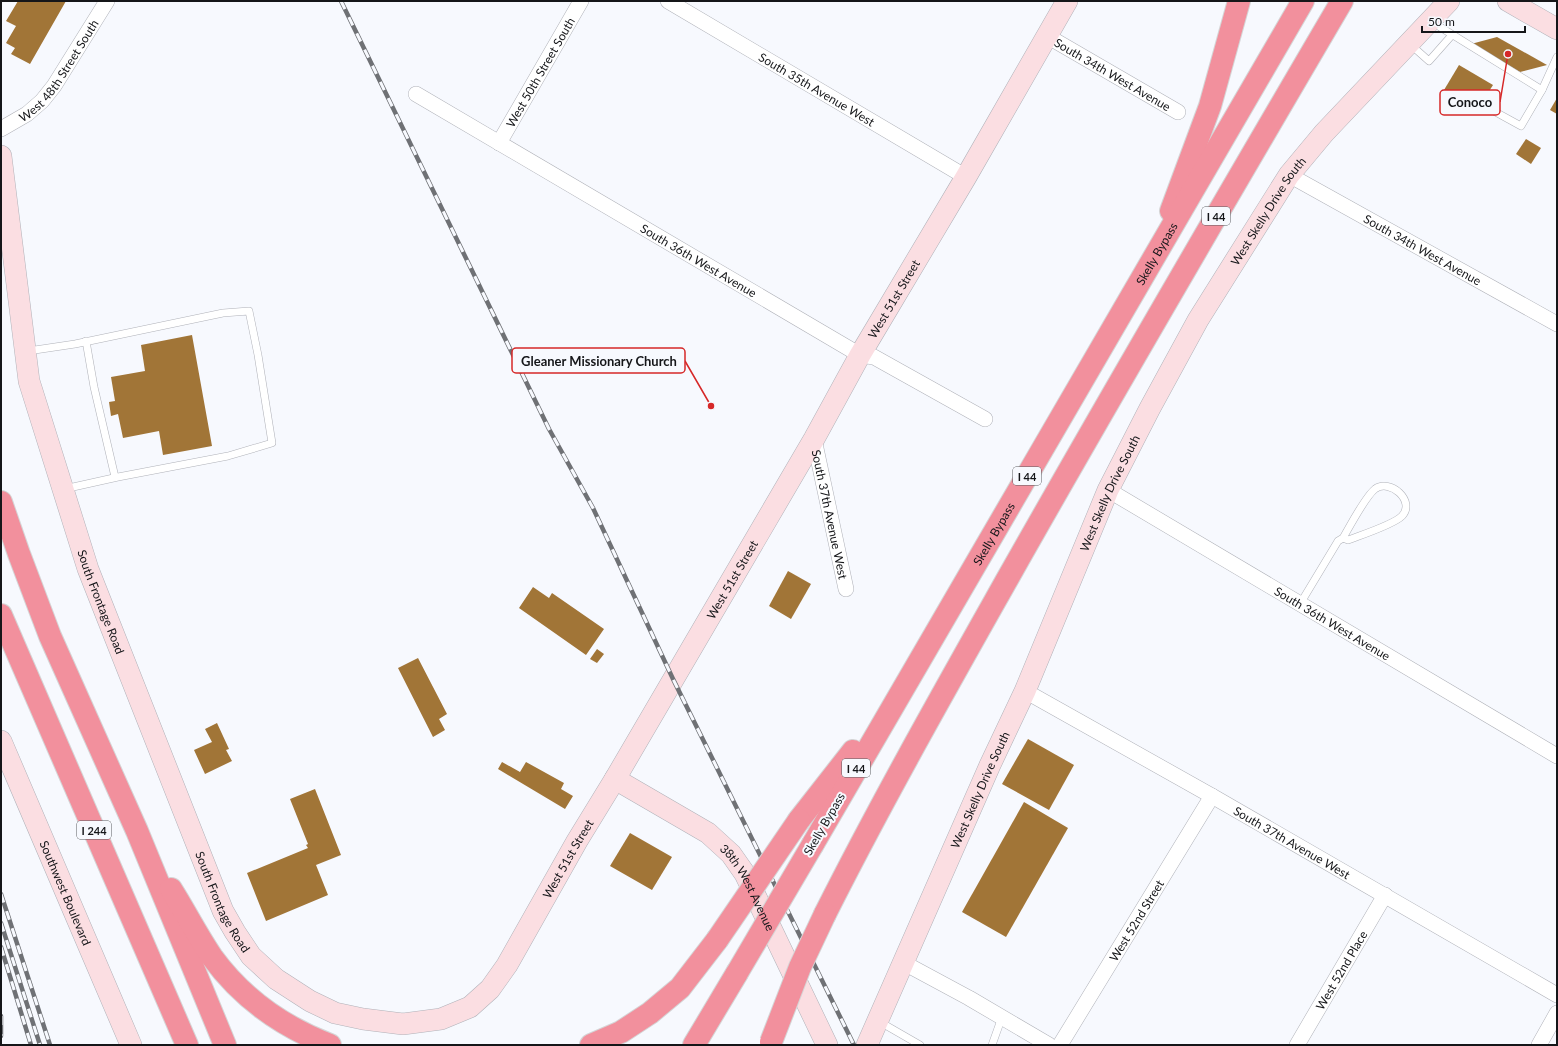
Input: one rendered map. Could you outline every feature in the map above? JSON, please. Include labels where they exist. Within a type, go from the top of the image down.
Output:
[{"type":"highway","points":[[1154,260],[1185,170],[1210,106],[1239,1]]},
{"type":"highway","name":"Skelly Bypass","points":[[694,1045],[1154,260],[1303,1]]},
{"type":"highway","name":"I 44","points":[[770,1044],[800,967],[863,838],[1083,444],[1342,2]]},
{"type":"highway","points":[[1,502],[50,636],[136,831],[225,1045]]},
{"type":"highway","name":"I 244","points":[[1,615],[187,1045]]},
{"type":"highway","points":[[591,1045],[621,1032],[650,1013],[680,988],[717,940],[798,820],[900,692]]},
{"type":"highway","points":[[136,831],[212,957],[237,987],[259,1006],[284,1023],[311,1038],[330,1045]]},
{"type":"street","name":"West 48th Street South","points":[[1,130],[27,114],[42,101],[54,86],[107,1]]},
{"type":"street","name":"West 50th Street South","points":[[498,143],[581,1]]},
{"type":"street","name":"South 35th Avenue West","points":[[668,1],[966,177]]},
{"type":"street","name":"West 51st Street","points":[[310,1002],[335,1013],[363,1019],[403,1024],[441,1019],[470,1006],[490,989],[507,965],[577,841],[615,779],[814,439],[860,355],[966,177],[1067,1]]},
{"type":"street","name":"West Skelly Drive South","points":[[867,1045],[990,765],[1025,691],[1108,490],[1150,408],[1198,320],[1289,175],[1324,133],[1449,1]]},
{"type":"street","points":[[1508,1],[1554,25]]},
{"type":"street","name":"South 34th West Avenue","points":[[1047,36],[1178,112]]},
{"type":"street","name":"South 36th West Avenue","points":[[416,94],[860,355],[874,357],[985,419]]},
{"type":"street","name":"South Frontage Road","points":[[1,156],[30,381],[88,569],[223,911],[234,932],[251,956],[276,979],[310,1002]]},
{"type":"street","name":"South 34th West Avenue","points":[[1289,175],[1557,324]]},
{"type":"street","name":"South 37th Avenue West","points":[[814,439],[846,589]]},
{"type":"street","name":"South 36th West Avenue","points":[[1108,490],[1557,756]]},
{"type":"street","name":"South 37th Avenue West","points":[[1025,691],[1212,796],[1557,995]]},
{"type":"street","name":"Southwest Boulevard","points":[[1,741],[131,1045]]},
{"type":"street","name":"38th West Avenue","points":[[615,779],[708,834],[731,854],[745,874],[826,1045]]},
{"type":"street","name":"West 52nd Street","points":[[1050,1045],[1212,796]]},
{"type":"street","name":"West 52nd Place","points":[[1297,1045],[1385,895]]},
{"type":"street","points":[[904,962],[1050,1045]]},
{"type":"street","points":[[1539,1045],[1557,1013]]},
{"type":"lane","points":[[1430,21],[1542,90]]},
{"type":"lane","points":[[1410,43],[1429,61],[1452,35]]},
{"type":"lane","points":[[1490,109],[1521,126],[1542,90],[1557,57]]},
{"type":"lane","points":[[26,352],[223,313],[249,311],[258,355],[272,443],[228,456],[115,477],[63,489]]},
{"type":"lane","points":[[86,341],[94,386],[115,477]]},
{"type":"lane","points":[[1300,604],[1338,541],[1343,538],[1371,493],[1376,488],[1382,486],[1396,489],[1403,497],[1406,503],[1406,509],[1402,516],[1348,540],[1343,538]]},
{"type":"lane","points":[[992,1045],[1002,1017]]},
{"type":"lane","points":[[878,1021],[920,1045]]},
{"type":"building","points":[[18,1],[66,1],[30,64],[11,54],[15,48],[6,43],[16,26],[6,21]]},
{"type":"building","points":[[1497,37],[1547,65],[1520,72],[1471,44]]},
{"type":"building","points":[[1459,65],[1493,85],[1477,110],[1444,90]]},
{"type":"building","points":[[1557,98],[1557,114],[1550,110]]},
{"type":"building","points":[[1526,139],[1541,148],[1531,164],[1516,154]]},
{"type":"building","points":[[192,335],[212,446],[163,455],[159,431],[123,438],[118,414],[111,416],[109,402],[115,401],[111,377],[145,371],[141,345]]},
{"type":"building","points":[[788,571],[811,584],[791,619],[769,606]]},
{"type":"building","points":[[533,587],[549,598],[552,593],[604,629],[586,655],[519,608]]},
{"type":"building","points":[[597,649],[604,654],[597,663],[590,659]]},
{"type":"building","points":[[418,658],[447,714],[439,719],[445,730],[433,737],[398,668]]},
{"type":"building","points":[[217,723],[229,749],[226,750],[232,761],[205,774],[194,750],[212,742],[205,729]]},
{"type":"building","points":[[1028,739],[1074,765],[1049,810],[1002,784]]},
{"type":"building","points":[[502,762],[520,772],[526,762],[564,783],[561,789],[573,796],[565,809],[498,769]]},
{"type":"building","points":[[315,789],[341,855],[316,865],[328,895],[266,921],[247,873],[308,848],[306,845],[308,844],[290,799]]},
{"type":"building","points":[[1024,802],[1068,828],[1006,937],[962,912]]},
{"type":"building","points":[[630,833],[672,857],[652,890],[610,866]]},
{"type":"railway","points":[[341,1],[549,429],[593,508],[673,679],[854,1045]]},
{"type":"railway","points":[[1,894],[50,1045]]},
{"type":"railway","points":[[1,923],[40,1045]]},
{"type":"railway","points":[[1,947],[31,1045]]},
{"type":"railway","points":[[1,1016],[1,1036]]},
{"type":"place","name":"Conoco","points":[[1508,54]]},
{"type":"place","name":"Gleaner Missionary Church","points":[[711,406]]}]
